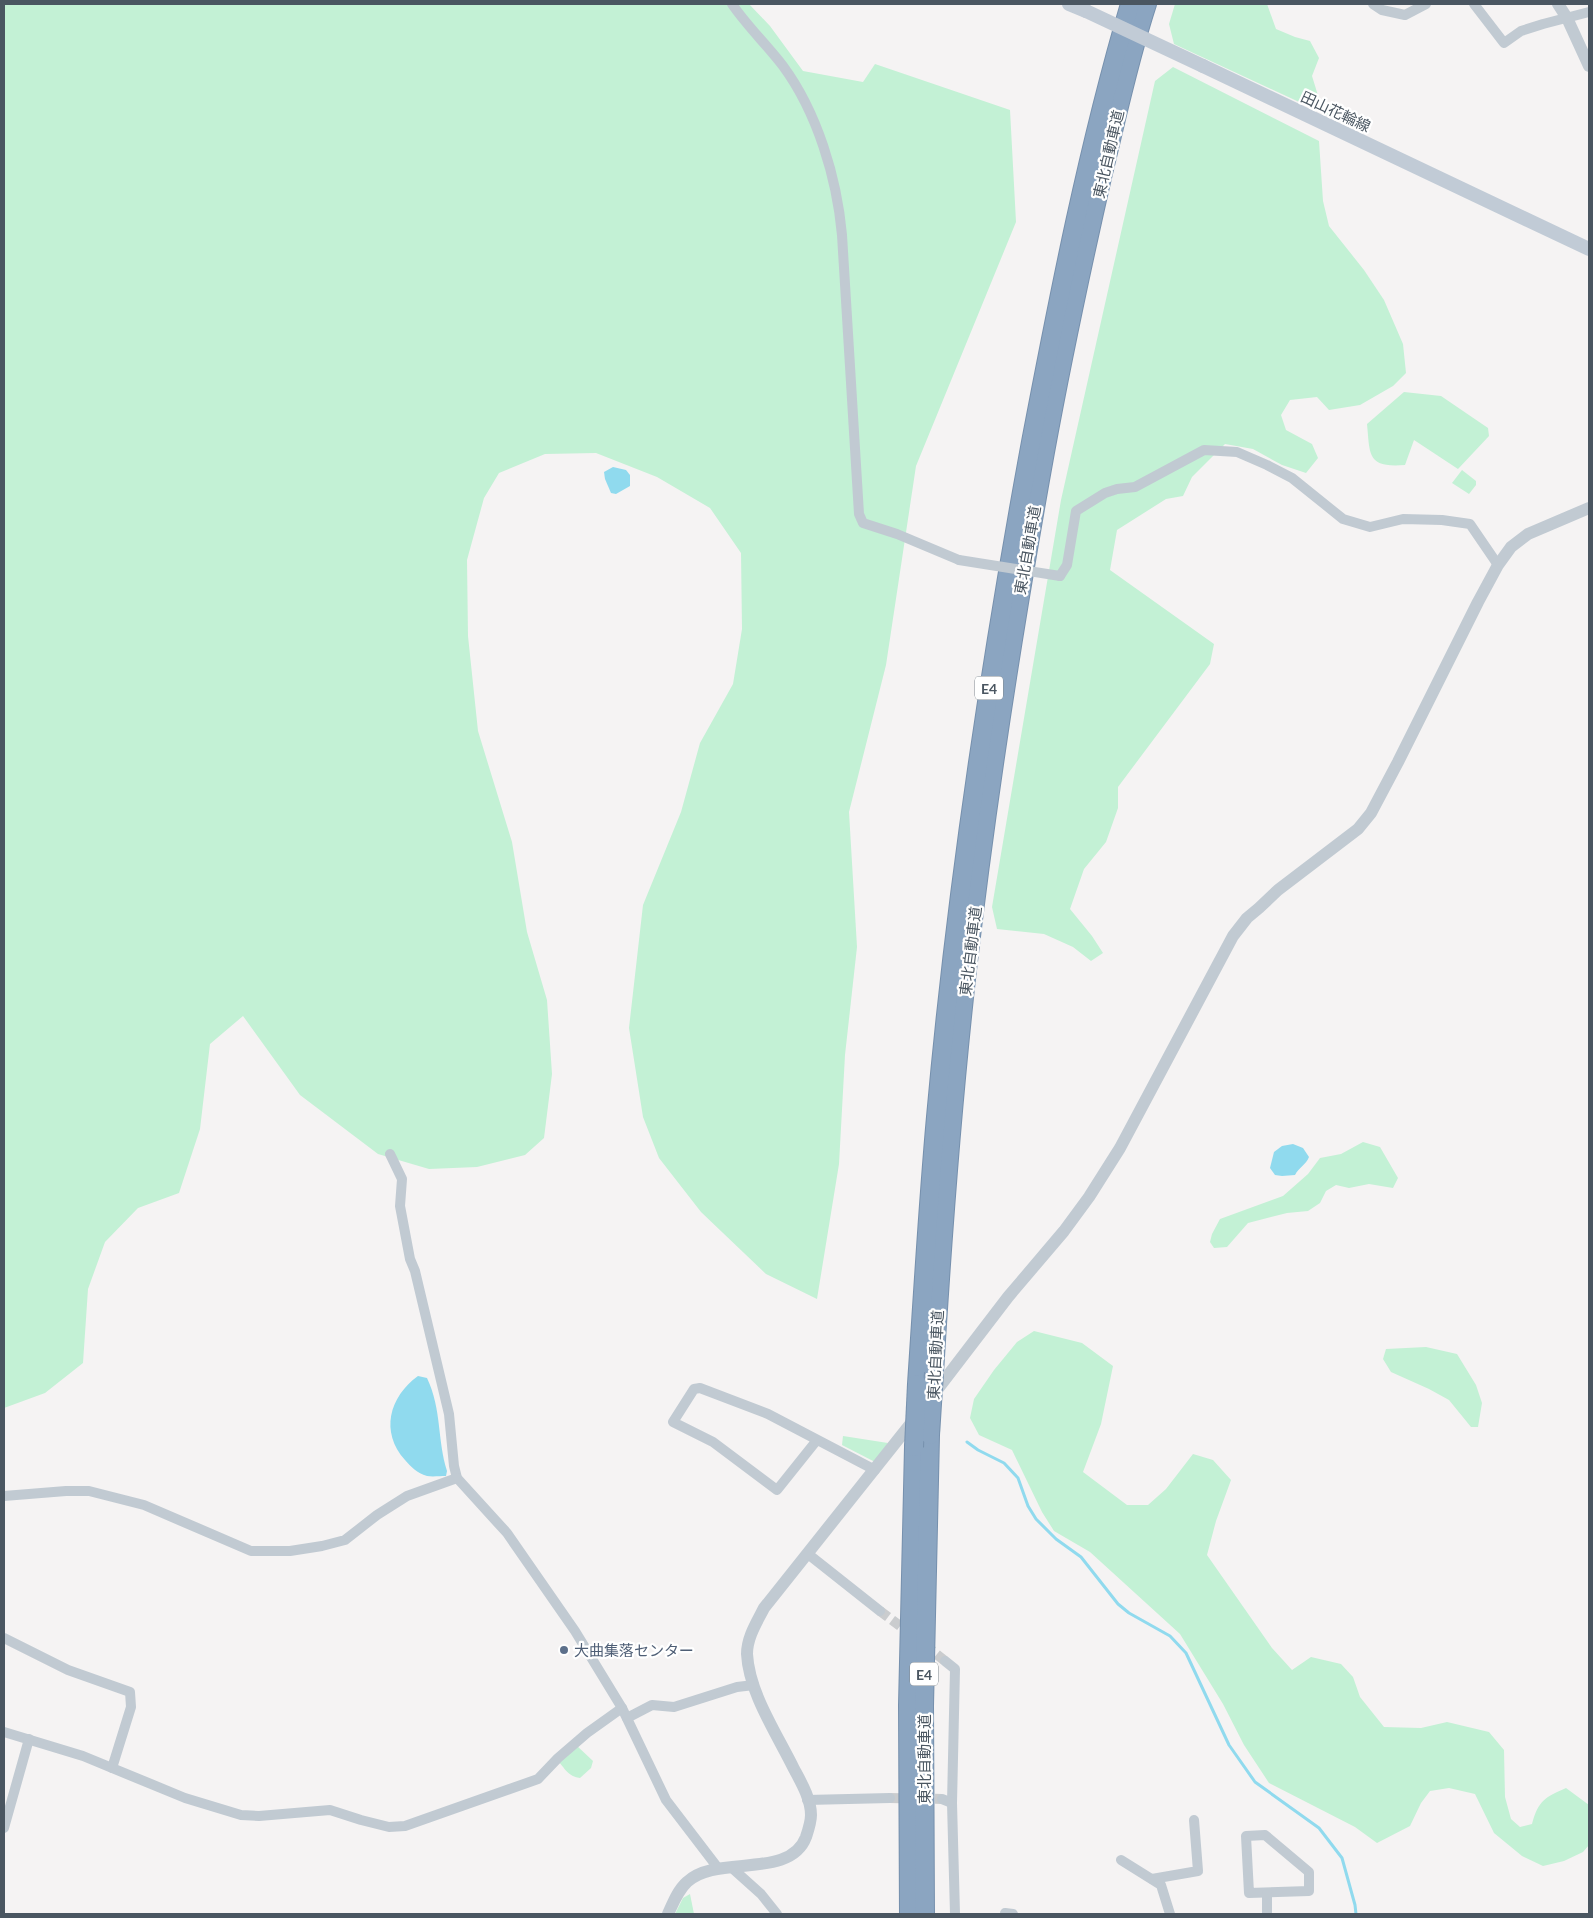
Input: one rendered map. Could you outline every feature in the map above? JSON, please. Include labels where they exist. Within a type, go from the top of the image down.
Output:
[{"type":"highway","name":"東北自動車道","points":[[909,1914],[908,1705],[914,1447],[936,1116],[949,988],[993,663],[1015,530],[1058,309],[1110,77],[1130,4]]},
{"type":"highway","name":"東北自動車道","points":[[925,1914],[924,1706],[930,1435],[952,1118],[967,969],[1013,636],[1046,447],[1072,312],[1125,81],[1147,4]]},
{"type":"main road","name":"田山花輪線","points":[[1070,4],[1589,248]]},
{"type":"street","points":[[732,4],[784,68],[798,90],[814,124],[834,179],[842,235],[859,514],[863,523],[897,534],[959,560],[1060,576],[1067,565],[1076,511],[1117,489],[1135,487],[1204,450],[1237,452],[1292,478],[1343,519],[1370,527],[1403,519],[1442,520],[1470,524],[1498,565]]},
{"type":"street","points":[[1373,4],[1382,10],[1405,15],[1426,4]]},
{"type":"street","points":[[1474,4],[1504,43],[1521,31],[1589,12]]},
{"type":"street","points":[[1558,4],[1567,18],[1589,66]]},
{"type":"street","points":[[668,1914],[680,1891],[688,1881],[718,1868],[732,1868],[786,1858],[797,1850],[806,1838],[811,1815],[807,1800],[800,1781],[773,1730],[754,1685],[747,1653],[752,1632],[764,1608],[875,1470],[1008,1297],[1064,1231],[1089,1197],[1120,1148],[1233,936],[1247,918],[1358,829],[1371,813],[1498,565],[1511,547],[1528,534],[1589,508]]},
{"type":"street","points":[[390,1154],[402,1180],[400,1206],[410,1258],[415,1271],[449,1414],[457,1478],[507,1533],[575,1632],[622,1708],[666,1800],[718,1868]]},
{"type":"street","points":[[817,1440],[777,1490],[713,1442],[674,1422],[694,1389],[700,1388],[768,1414],[875,1470]]},
{"type":"street","points":[[4,1496],[89,1491],[144,1505],[251,1551],[290,1551],[345,1540],[377,1515],[407,1496],[457,1478]]},
{"type":"street","points":[[808,1554],[880,1611]]},
{"type":"street","points":[[4,1638],[68,1670],[130,1692],[130,1706],[112,1768]]},
{"type":"street","points":[[946,1661],[956,1669],[947,1801],[955,1914]]},
{"type":"street","points":[[627,1718],[652,1705],[674,1707],[737,1687],[754,1685]]},
{"type":"street","points":[[4,1732],[83,1756],[185,1798],[241,1815],[258,1816],[330,1810],[388,1827],[405,1826],[538,1779],[558,1758],[587,1733],[622,1708]]},
{"type":"street","points":[[4,1828],[29,1739]]},
{"type":"street","points":[[807,1800],[890,1798]]},
{"type":"street","points":[[1152,1879],[1198,1871],[1194,1820]]},
{"type":"street","points":[[1265,1835],[1309,1872],[1309,1891],[1267,1894],[1249,1893],[1246,1836],[1265,1835]]},
{"type":"street","points":[[1121,1860],[1161,1885],[1170,1914],[1162,1914]]},
{"type":"street","points":[[732,1868],[761,1894],[777,1914]]},
{"type":"street","points":[[1267,1894],[1267,1914]]},
{"type":"street","points":[[1005,1914],[1005,1912],[1013,1914]]},
{"type":"green space","points":[[4,4],[749,4],[770,26],[803,71],[863,82],[875,64],[1010,110],[1016,222],[916,466],[886,665],[849,812],[857,947],[845,1055],[839,1164],[817,1299],[766,1274],[701,1212],[659,1158],[643,1117],[629,1028],[643,905],[681,812],[700,743],[733,684],[742,629],[741,553],[710,508],[657,477],[596,453],[545,454],[499,473],[484,498],[467,560],[468,636],[478,731],[512,842],[527,932],[547,1000],[552,1074],[544,1138],[525,1155],[477,1167],[429,1169],[378,1154],[300,1095],[243,1016],[210,1044],[200,1129],[179,1193],[138,1208],[105,1242],[88,1289],[83,1363],[45,1393],[4,1408]]},
{"type":"green space","points":[[1175,4],[1267,4],[1276,29],[1310,41],[1319,58],[1312,76],[1320,102],[1350,109],[1354,119],[1351,126],[1174,44],[1169,24]]},
{"type":"green space","points":[[1173,67],[1319,141],[1323,201],[1329,226],[1364,270],[1384,300],[1403,344],[1406,373],[1393,386],[1360,405],[1329,410],[1317,397],[1290,400],[1281,415],[1286,430],[1312,444],[1318,458],[1306,473],[1282,465],[1253,449],[1225,444],[1192,477],[1183,496],[1166,499],[1117,530],[1110,570],[1214,644],[1210,664],[1118,787],[1118,808],[1106,842],[1084,869],[1070,909],[1103,953],[1091,961],[1073,947],[1044,934],[997,929],[992,907],[1061,500],[1155,81]]},
{"type":"green space","points":[[1404,392],[1441,396],[1488,428],[1489,436],[1458,469],[1414,440],[1405,465],[1377,462],[1370,451],[1367,424]]},
{"type":"green space","points":[[1462,470],[1476,481],[1476,485],[1469,494],[1452,483]]},
{"type":"green space","points":[[1363,1142],[1380,1147],[1398,1178],[1393,1188],[1369,1184],[1349,1188],[1336,1185],[1326,1191],[1320,1203],[1308,1211],[1287,1213],[1248,1223],[1227,1247],[1214,1248],[1210,1242],[1220,1219],[1283,1196],[1308,1174],[1320,1158],[1341,1154]]},
{"type":"green space","points":[[1034,1331],[1082,1343],[1113,1366],[1101,1424],[1083,1472],[1127,1505],[1148,1505],[1166,1489],[1193,1454],[1213,1460],[1231,1480],[1216,1521],[1207,1555],[1272,1648],[1292,1670],[1311,1657],[1341,1664],[1353,1677],[1360,1697],[1384,1727],[1421,1728],[1447,1722],[1489,1732],[1504,1750],[1505,1797],[1511,1819],[1520,1827],[1532,1824],[1537,1810],[1543,1801],[1566,1788],[1589,1805],[1589,1845],[1583,1852],[1564,1861],[1543,1866],[1522,1856],[1494,1833],[1475,1794],[1449,1788],[1430,1791],[1421,1803],[1410,1826],[1377,1843],[1355,1827],[1269,1783],[1244,1745],[1223,1704],[1180,1634],[1090,1552],[1054,1531],[1042,1512],[1012,1450],[979,1435],[970,1418],[974,1399],[994,1370],[1017,1342]]},
{"type":"green space","points":[[1426,1347],[1457,1354],[1476,1385],[1482,1403],[1478,1427],[1471,1427],[1449,1400],[1391,1372],[1383,1359],[1386,1349]]},
{"type":"green space","points":[[843,1436],[888,1443],[875,1462],[842,1445]]},
{"type":"green space","points":[[576,1745],[593,1761],[591,1768],[580,1778],[570,1774],[559,1762]]},
{"type":"green space","points":[[690,1894],[694,1914],[675,1914],[683,1898]]},
{"type":"water","points":[[613,467],[626,470],[630,475],[630,486],[616,494],[611,493],[604,472]]},
{"type":"water","points":[[1293,1144],[1303,1148],[1309,1157],[1308,1160],[1295,1175],[1275,1175],[1270,1168],[1274,1152],[1282,1146]]},
{"type":"water","points":[[418,1376],[427,1378],[432,1390],[447,1471],[446,1476],[427,1476],[417,1471],[405,1460],[392,1438],[390,1427],[391,1415],[395,1404],[408,1384]]},
{"type":"waterway","points":[[967,1442],[978,1450],[1004,1463],[1018,1478],[1028,1506],[1036,1519],[1056,1539],[1081,1557],[1118,1604],[1129,1613],[1170,1636],[1186,1653],[1229,1745],[1255,1782],[1319,1828],[1342,1858],[1356,1914]]},
{"type":"tunnel","points":[[880,1611],[911,1634]]},
{"type":"tunnel","points":[[925,1645],[945,1661]]},
{"type":"tunnel","points":[[890,1798],[942,1799]]},
{"type":"place","name":"大曲集落センター","points":[[564,1650]]}]
